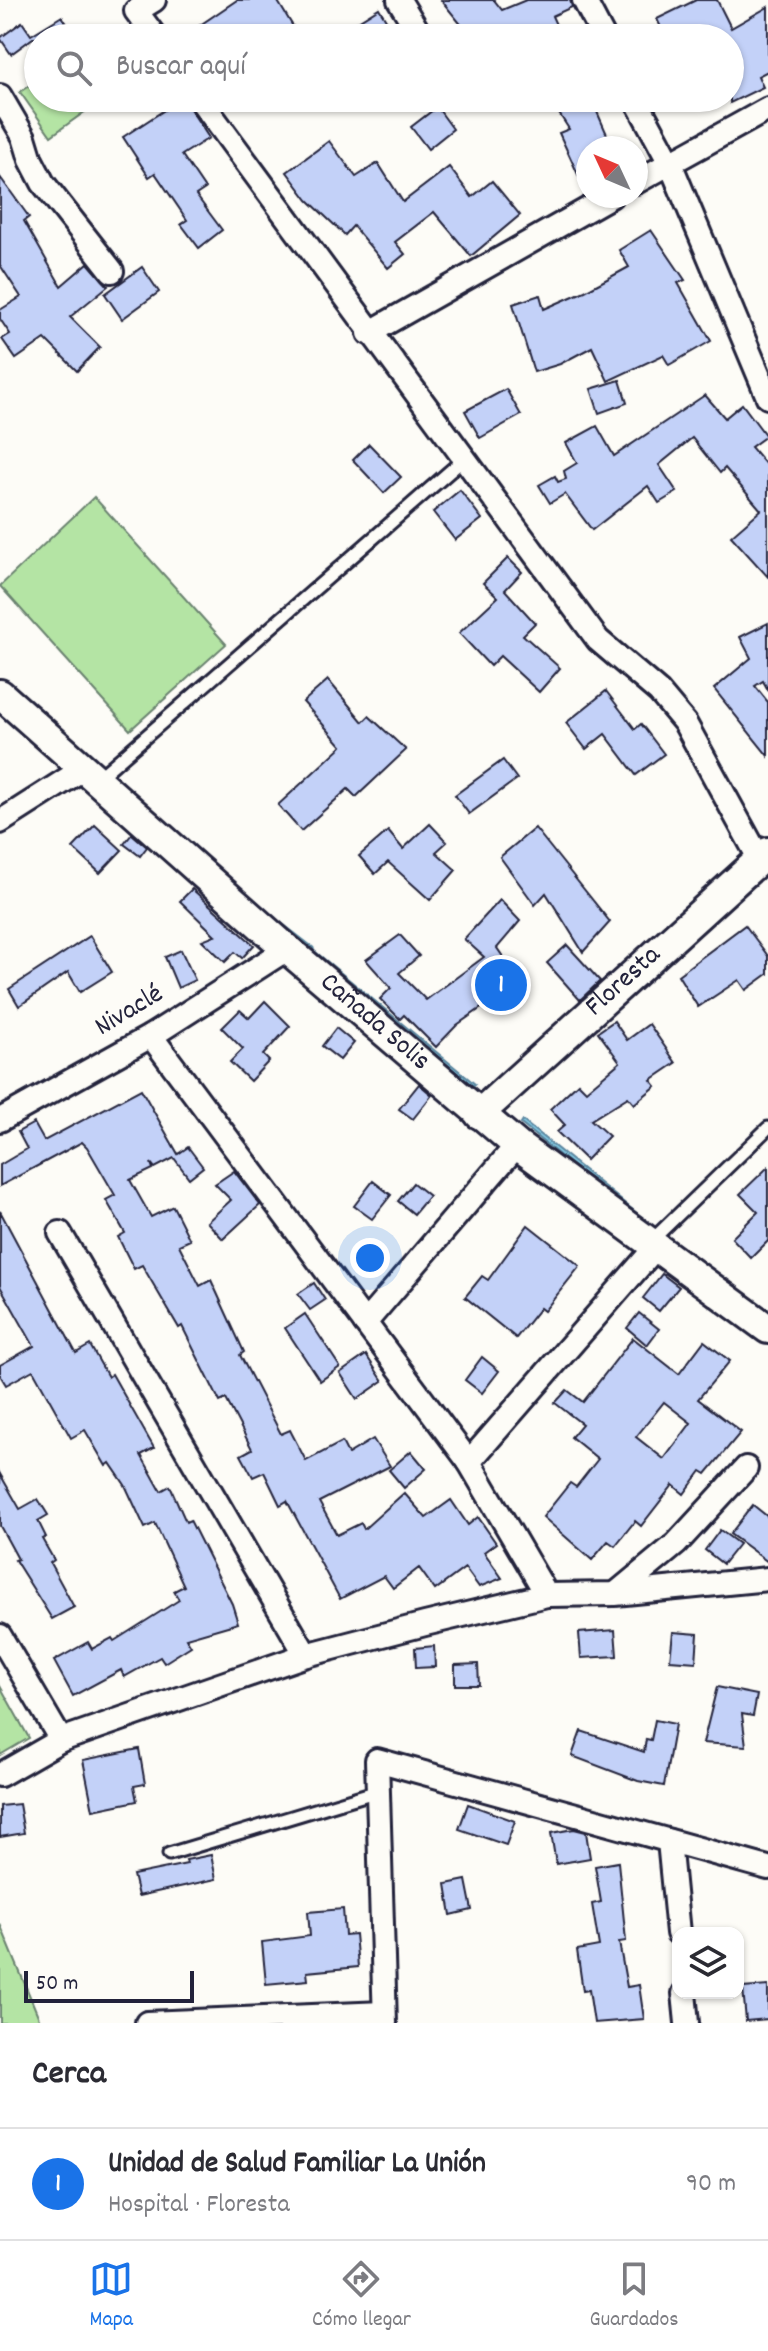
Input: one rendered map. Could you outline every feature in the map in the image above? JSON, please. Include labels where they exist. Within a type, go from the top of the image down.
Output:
[{"type":"street","points":[[146,24],[136,11],[154,0]]},
{"type":"street","points":[[399,0],[414,24]]},
{"type":"street","points":[[584,0],[597,24]]},
{"type":"street","points":[[0,96],[24,137],[35,171],[112,271]]},
{"type":"street","points":[[648,175],[768,109]]},
{"type":"street","points":[[209,112],[598,640],[659,692],[685,723],[764,856]]},
{"type":"street","points":[[643,112],[670,163],[768,397]]},
{"type":"street","points":[[369,333],[590,208]]},
{"type":"street","name":"Cañada Solis","points":[[0,694],[287,949],[479,1114],[768,1329]]},
{"type":"street","points":[[0,822],[89,775]]},
{"type":"street","name":"Floresta","points":[[479,1114],[764,856]]},
{"type":"street","name":"Nivaclé","points":[[0,1120],[151,1036],[287,949]]},
{"type":"street","points":[[151,1036],[469,1462],[547,1595]]},
{"type":"street","points":[[365,1323],[517,1145]]},
{"type":"street","points":[[60,1233],[306,1655]]},
{"type":"street","points":[[469,1462],[653,1244]]},
{"type":"street","points":[[615,1594],[676,1544],[746,1468]]},
{"type":"street","points":[[0,1775],[61,1740],[306,1655],[547,1595],[615,1594],[768,1579]]},
{"type":"street","points":[[0,1636],[61,1740]]},
{"type":"street","points":[[147,2023],[385,2018],[377,1760],[768,1868]]},
{"type":"street","points":[[669,1841],[677,1927]]},
{"type":"street","points":[[685,1999],[687,2023]]},
{"type":"lane","points":[[89,775],[464,459]]},
{"type":"lane","points":[[653,1244],[768,1128]]},
{"type":"lane","points":[[169,1854],[378,1791]]},
{"type":"green space","points":[[34,112],[84,112],[51,136]]},
{"type":"green space","points":[[94,497],[226,644],[130,730],[0,586]]},
{"type":"green space","points":[[0,1686],[29,1738],[0,1755]]},
{"type":"green space","points":[[0,1924],[41,2023],[0,2023]]},
{"type":"water","points":[[306,944],[475,1084],[473,1086],[304,946]]},
{"type":"water","points":[[523,1121],[649,1223],[647,1226],[521,1124]]},
{"type":"building","points":[[237,0],[277,0],[292,24],[202,24]]},
{"type":"building","points":[[441,0],[494,0],[502,10],[526,0],[570,0],[572,7],[552,16],[556,24],[461,24]]},
{"type":"building","points":[[696,0],[717,0],[729,24],[659,24],[657,19]]},
{"type":"building","points":[[768,7],[768,71],[758,76],[763,87],[744,96],[744,24],[738,24]]},
{"type":"building","points":[[379,8],[389,24],[353,24]]},
{"type":"building","points":[[62,16],[67,24],[49,24]]},
{"type":"building","points":[[22,22],[24,45],[11,54],[0,38]]},
{"type":"building","points":[[161,112],[192,112],[209,138],[182,155],[205,189],[196,195],[222,230],[199,248],[181,224],[187,220],[155,173],[149,177],[123,137]]},
{"type":"building","points":[[430,112],[441,112],[453,129],[428,149],[411,127]]},
{"type":"building","points":[[558,112],[597,112],[608,136],[576,136],[576,170],[559,133],[569,129]]},
{"type":"building","points":[[329,141],[356,177],[378,163],[403,202],[449,167],[472,197],[492,181],[520,215],[471,256],[434,212],[395,242],[405,254],[388,268],[353,226],[345,235],[308,200],[287,172]]},
{"type":"building","points":[[0,177],[29,217],[24,221],[61,286],[88,263],[108,286],[70,317],[100,347],[77,371],[45,339],[16,359],[2,339],[10,334],[0,319],[0,310],[21,297],[0,265]]},
{"type":"building","points":[[651,230],[685,280],[678,283],[711,341],[669,365],[663,355],[608,381],[592,347],[560,364],[534,372],[513,304],[540,295],[544,309],[585,291],[629,267],[619,250]]},
{"type":"building","points":[[142,267],[159,292],[122,319],[105,294]]},
{"type":"building","points":[[620,380],[627,403],[599,413],[591,389]]},
{"type":"building","points":[[506,389],[521,415],[480,438],[465,411]]},
{"type":"building","points":[[705,395],[725,418],[742,404],[766,436],[751,447],[768,467],[768,577],[731,536],[761,510],[725,468],[720,473],[692,438],[659,465],[677,492],[659,503],[648,486],[592,530],[565,494],[550,503],[539,485],[555,476],[558,482],[566,479],[564,471],[577,463],[566,443],[597,426],[614,456]]},
{"type":"building","points":[[369,444],[401,477],[384,493],[353,460]]},
{"type":"building","points":[[460,490],[482,519],[455,540],[433,512]]},
{"type":"building","points":[[508,558],[522,572],[505,590],[535,623],[523,635],[560,668],[539,692],[500,656],[490,666],[459,633],[498,597],[483,583]]},
{"type":"building","points":[[768,623],[768,690],[763,681],[755,686],[768,702],[768,756],[714,689],[751,658],[740,637]]},
{"type":"building","points":[[328,680],[363,722],[369,716],[406,750],[356,797],[348,789],[301,831],[278,805],[342,746],[303,702]]},
{"type":"building","points":[[606,691],[635,729],[641,724],[664,754],[636,775],[605,734],[586,749],[566,723]]},
{"type":"building","points":[[503,760],[517,779],[469,814],[455,795]]},
{"type":"building","points":[[430,824],[447,842],[436,852],[456,870],[430,900],[388,862],[375,874],[359,856],[388,831],[403,849]]},
{"type":"building","points":[[95,825],[122,850],[100,873],[73,848]]},
{"type":"building","points":[[535,828],[610,922],[583,952],[546,893],[535,905],[500,857]]},
{"type":"building","points":[[132,834],[147,847],[140,856],[124,844]]},
{"type":"building","points":[[192,889],[254,945],[242,958],[235,952],[225,962],[202,940],[215,935],[180,901]]},
{"type":"building","points":[[500,900],[520,921],[497,948],[520,981],[457,1025],[436,1047],[404,1015],[400,1019],[380,999],[391,988],[366,960],[400,935],[419,956],[399,973],[426,1000],[484,957],[464,939]]},
{"type":"building","points":[[745,925],[768,956],[768,974],[746,990],[739,980],[698,1007],[678,975]]},
{"type":"building","points":[[90,936],[112,972],[80,992],[68,972],[19,1006],[9,989]]},
{"type":"building","points":[[567,945],[600,981],[580,1000],[547,963]]},
{"type":"building","points":[[181,950],[195,980],[178,988],[165,957]]},
{"type":"building","points":[[265,1001],[290,1026],[263,1055],[269,1061],[250,1081],[230,1062],[243,1049],[222,1028],[240,1010],[249,1018]]},
{"type":"building","points":[[614,1021],[627,1040],[649,1024],[676,1063],[651,1080],[656,1086],[634,1104],[628,1097],[591,1120],[609,1136],[586,1160],[557,1132],[565,1125],[550,1109],[578,1083],[586,1091],[620,1062],[598,1032]]},
{"type":"building","points":[[336,1028],[354,1043],[340,1060],[322,1046]]},
{"type":"building","points":[[419,1084],[432,1095],[413,1119],[399,1109]]},
{"type":"building","points":[[141,1089],[178,1154],[188,1147],[203,1167],[189,1178],[174,1158],[155,1168],[151,1163],[153,1169],[130,1180],[151,1217],[173,1206],[190,1240],[179,1245],[200,1286],[211,1280],[244,1352],[240,1355],[281,1434],[290,1430],[306,1461],[342,1442],[348,1454],[373,1439],[390,1466],[319,1502],[337,1535],[361,1523],[364,1529],[404,1493],[426,1518],[451,1500],[468,1525],[478,1517],[496,1543],[484,1552],[502,1578],[479,1587],[465,1568],[435,1590],[419,1568],[393,1588],[384,1576],[340,1599],[287,1501],[280,1505],[264,1472],[253,1477],[241,1455],[252,1449],[226,1399],[220,1402],[182,1326],[179,1328],[142,1265],[134,1269],[118,1237],[125,1233],[106,1200],[115,1195],[87,1147],[82,1142],[0,1186],[0,1165],[27,1149],[18,1132],[34,1123],[44,1141]]},
{"type":"building","points":[[768,1167],[768,1241],[751,1258],[732,1238],[758,1212],[740,1194]]},
{"type":"building","points":[[234,1171],[260,1205],[223,1239],[207,1222],[231,1200],[215,1184]]},
{"type":"building","points":[[373,1181],[391,1195],[372,1219],[354,1206]]},
{"type":"building","points":[[413,1183],[429,1196],[414,1214],[398,1201]]},
{"type":"building","points":[[0,1211],[76,1353],[90,1345],[108,1377],[112,1374],[154,1448],[141,1455],[161,1491],[170,1486],[186,1522],[190,1520],[232,1604],[238,1623],[186,1638],[191,1646],[164,1663],[160,1657],[124,1677],[121,1670],[73,1696],[54,1661],[88,1642],[92,1649],[112,1638],[114,1641],[179,1600],[174,1591],[184,1586],[155,1523],[145,1528],[125,1485],[110,1463],[106,1466],[85,1430],[71,1438],[33,1370],[6,1385],[0,1375],[0,1365],[34,1346],[0,1286]]},
{"type":"building","points":[[528,1225],[580,1266],[544,1311],[540,1308],[516,1338],[465,1297],[482,1276],[488,1280]]},
{"type":"building","points":[[662,1274],[679,1287],[659,1311],[643,1298]]},
{"type":"building","points":[[314,1283],[325,1300],[310,1310],[298,1294]]},
{"type":"building","points":[[639,1313],[659,1329],[647,1345],[627,1328]]},
{"type":"building","points":[[305,1314],[340,1367],[320,1381],[285,1328]]},
{"type":"building","points":[[633,1338],[679,1374],[704,1341],[730,1361],[698,1399],[741,1432],[706,1474],[701,1471],[684,1494],[673,1485],[641,1526],[635,1521],[615,1546],[608,1541],[592,1560],[543,1517],[570,1483],[576,1487],[598,1459],[571,1437],[582,1424],[555,1403],[567,1390],[583,1402]],"holes":[[[664,1402],[691,1423],[664,1459],[636,1437]]]},
{"type":"building","points":[[366,1355],[383,1381],[357,1399],[340,1373]]},
{"type":"building","points":[[482,1357],[499,1371],[482,1393],[465,1380]]},
{"type":"building","points":[[411,1451],[426,1469],[404,1488],[389,1470]]},
{"type":"building","points":[[0,1474],[20,1509],[38,1499],[48,1515],[38,1521],[46,1537],[42,1539],[54,1560],[50,1563],[74,1607],[52,1619],[15,1560],[18,1559],[0,1526]]},
{"type":"building","points":[[753,1505],[768,1517],[768,1562],[730,1534]]},
{"type":"building","points":[[720,1530],[739,1544],[723,1564],[705,1550]]},
{"type":"building","points":[[615,1630],[617,1656],[581,1658],[579,1633]]},
{"type":"building","points":[[673,1632],[698,1634],[696,1662],[670,1660]]},
{"type":"building","points":[[434,1646],[435,1667],[416,1668],[415,1648]]},
{"type":"building","points":[[478,1664],[479,1685],[455,1685],[455,1665]]},
{"type":"building","points":[[717,1687],[757,1695],[753,1716],[742,1714],[746,1746],[703,1743]]},
{"type":"building","points":[[655,1720],[675,1724],[664,1786],[638,1781],[572,1756],[581,1731],[644,1752],[646,1739],[651,1740]]},
{"type":"building","points":[[139,1749],[145,1784],[134,1786],[137,1801],[93,1810],[83,1760]]},
{"type":"building","points":[[19,1804],[24,1833],[0,1837],[0,1806]]},
{"type":"building","points":[[468,1804],[515,1821],[506,1845],[459,1829]]},
{"type":"building","points":[[574,1829],[586,1832],[590,1858],[556,1864],[551,1833]]},
{"type":"building","points":[[211,1855],[216,1879],[138,1896],[133,1875],[187,1864],[186,1860]]},
{"type":"building","points":[[618,1862],[626,1941],[619,1942],[627,1987],[639,1985],[644,2019],[594,2023],[589,1990],[583,1991],[577,1950],[599,1946],[592,1904],[601,1902],[595,1866]]},
{"type":"building","points":[[466,1880],[472,1910],[451,1915],[446,1884]]},
{"type":"building","points":[[343,1909],[345,1935],[355,1934],[358,1967],[307,1972],[308,1980],[266,1984],[262,1942],[310,1936],[308,1912]]},
{"type":"building","points":[[768,1986],[768,2019],[746,2021],[744,1988]]},
{"type":"waterway","points":[[280,925],[311,949]]},
{"type":"place","name":"Unidad de Salud Familiar La Unión","points":[[501,985]]}]
